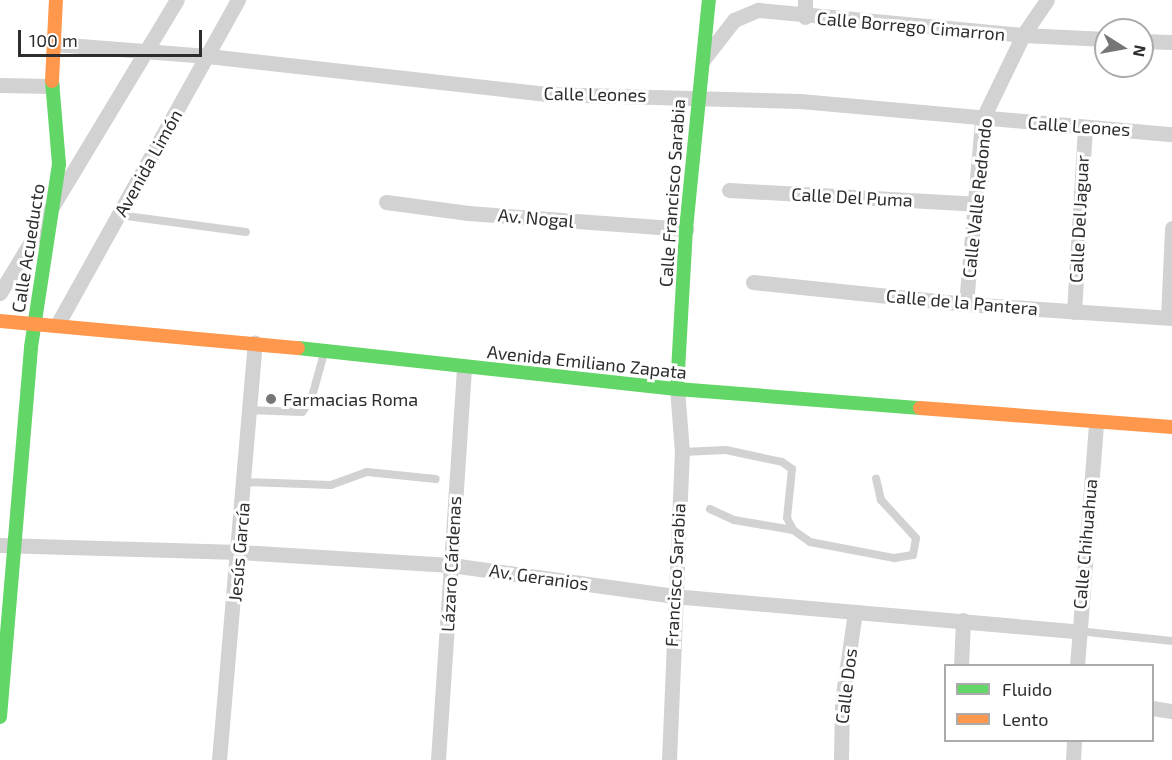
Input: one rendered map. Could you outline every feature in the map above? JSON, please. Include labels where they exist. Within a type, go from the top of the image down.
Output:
[{"type":"main road","name":"Calle Acueducto","points":[[0,717],[17,548],[34,324],[43,254],[55,200],[59,164],[52,86],[56,0]]},
{"type":"main road","name":"Calle Francisco Sarabia","points":[[677,389],[686,229],[697,95],[703,60],[708,0]]},
{"type":"main road","name":"Avenida Emiliano Zapata","points":[[0,321],[57,324],[325,350],[464,368],[677,389],[1172,427]]},
{"type":"street","points":[[2,285],[177,0]]},
{"type":"street","name":"Avenida Limón","points":[[57,324],[238,0]]},
{"type":"street","points":[[805,0],[805,16]]},
{"type":"street","name":"Calle Valle Redondo","points":[[966,304],[982,120],[1023,35],[1047,0]]},
{"type":"street","name":"Calle Borrego Cimarron","points":[[703,60],[734,20],[746,12],[758,10],[1023,35],[1094,38]]},
{"type":"street","points":[[1154,41],[1172,42]]},
{"type":"street","name":"Calle Leones","points":[[55,44],[208,56],[544,94],[697,95],[800,101],[982,120],[1172,134]]},
{"type":"street","points":[[0,85],[52,86]]},
{"type":"street","name":"Calle Del Jaguar","points":[[1074,312],[1085,127]]},
{"type":"street","name":"Calle Del Puma","points":[[729,190],[976,204]]},
{"type":"street","name":"Av. Nogal","points":[[386,202],[468,213],[686,229]]},
{"type":"street","points":[[1170,318],[1172,228]]},
{"type":"street","name":"Calle de la Pantera","points":[[753,282],[966,304],[1170,318]]},
{"type":"street","name":"Jesús García","points":[[219,760],[239,552],[255,344]]},
{"type":"street","name":"Lázaro Cárdenas","points":[[438,760],[464,368]]},
{"type":"street","name":"Francisco Sarabia","points":[[669,760],[673,596],[682,452],[677,389]]},
{"type":"street","name":"Calle Chihuahua","points":[[1077,664],[1077,631],[1096,422]]},
{"type":"street","name":"Av. Geranios","points":[[0,545],[17,548],[239,552],[451,565],[673,596],[1077,631]]},
{"type":"street","name":"Calle Dos","points":[[840,760],[842,700],[855,612]]},
{"type":"street","points":[[961,664],[963,620]]},
{"type":"street","points":[[1154,708],[1172,711]]},
{"type":"street","points":[[1073,760],[1074,742]]},
{"type":"lane","points":[[119,215],[246,232]]},
{"type":"lane","points":[[250,410],[302,412],[311,399],[325,350]]},
{"type":"lane","points":[[682,452],[726,450],[782,462],[792,469],[787,518],[793,530]]},
{"type":"lane","points":[[244,482],[331,485],[367,472],[436,479]]},
{"type":"lane","points":[[710,509],[734,519],[793,530],[810,542],[894,558],[913,555],[916,538],[881,500],[876,479]]},
{"type":"lane","points":[[1077,631],[1172,641]]},
{"type":"traffic: fast","points":[[677,389],[686,229],[709,0]]},
{"type":"traffic: fast","points":[[0,717],[31,347],[59,164],[52,81]]},
{"type":"traffic: fast","points":[[298,348],[677,389],[920,408]]},
{"type":"traffic: slow","points":[[52,81],[56,0]]},
{"type":"traffic: slow","points":[[0,321],[298,348]]},
{"type":"traffic: slow","points":[[920,408],[1172,427]]},
{"type":"place","name":"Farmacias Roma","points":[[271,399]]}]
